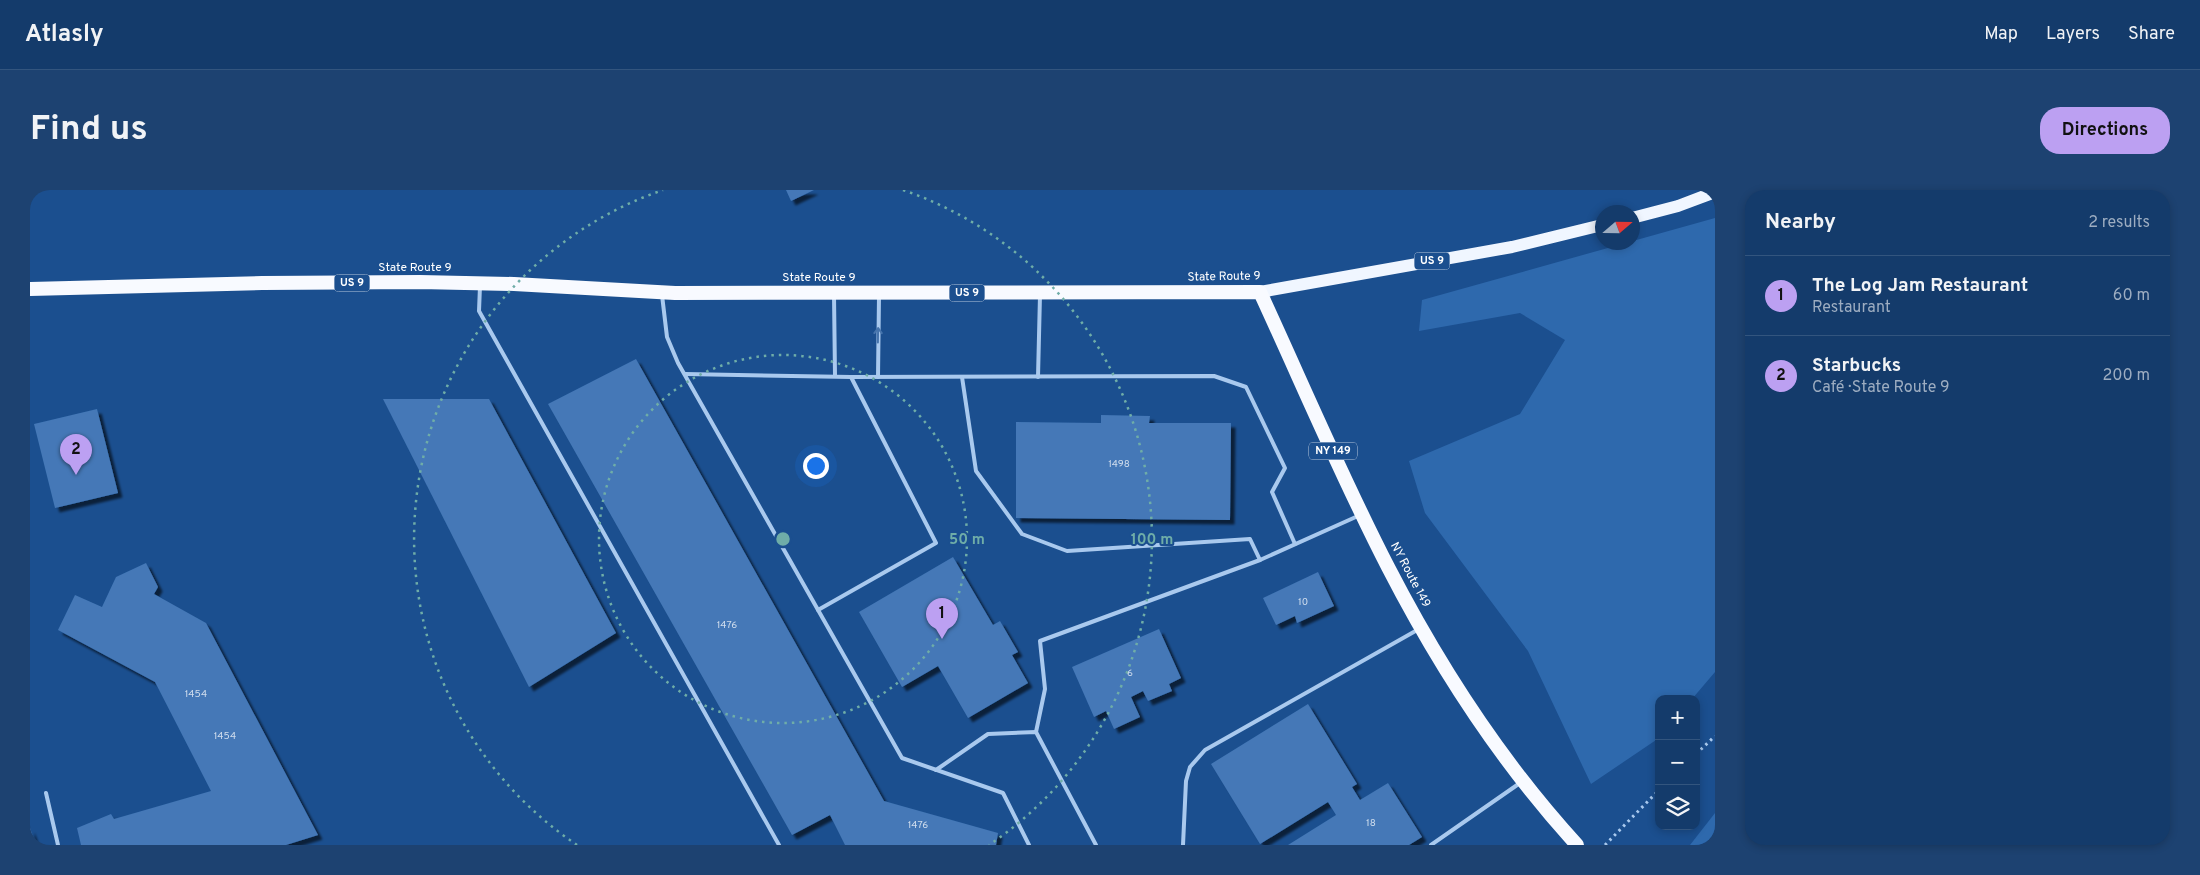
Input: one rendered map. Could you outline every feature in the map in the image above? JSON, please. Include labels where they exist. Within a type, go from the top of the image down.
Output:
[{"type":"highway","name":"State Route 9","points":[[30,289],[262,283],[480,283],[662,293],[1260,292]]},
{"type":"highway","name":"NY Route 149","points":[[1260,292],[1362,514],[1387,566],[1421,628],[1463,695],[1524,780],[1577,845]]},
{"type":"main road","points":[[1640,216],[1678,206],[1715,192]]},
{"type":"main road","name":"State Route 9","points":[[1260,292],[1512,247],[1595,227]]},
{"type":"lane","points":[[480,283],[479,311],[779,845]]},
{"type":"lane","points":[[1038,377],[1040,292]]},
{"type":"lane","points":[[662,293],[667,337],[685,374],[902,758],[1003,793],[1029,845]]},
{"type":"lane","points":[[834,293],[835,376]]},
{"type":"lane","points":[[878,293],[878,377]]},
{"type":"lane","points":[[685,374],[851,377],[1214,376],[1246,387],[1285,468],[1272,492],[1295,544]]},
{"type":"lane","points":[[818,610],[936,543],[851,377]]},
{"type":"lane","points":[[962,377],[976,471],[1022,534],[1067,551],[1250,539],[1260,560]]},
{"type":"lane","points":[[1096,845],[1036,732],[1045,689],[1040,641],[1260,560],[1362,514]]},
{"type":"lane","points":[[1183,845],[1186,781],[1190,766],[1205,750],[1421,628]]},
{"type":"lane","points":[[936,770],[988,734],[1036,732]]},
{"type":"lane","points":[[1431,845],[1524,780]]},
{"type":"lane","points":[[46,792],[58,845]]},
{"type":"path","points":[[1700,750],[1715,736]]},
{"type":"path","points":[[1604,845],[1655,794]]},
{"type":"shaded area","points":[[1715,218],[1715,672],[1695,695],[1655,695],[1655,741],[1591,784],[1528,651],[1425,513],[1409,461],[1520,414],[1565,340],[1520,313],[1419,331],[1422,300],[1601,250],[1640,250],[1640,239]]},
{"type":"shaded area","points":[[1715,813],[1715,845],[1690,845]]},
{"type":"building","points":[[786,190],[814,190],[791,201]]},
{"type":"building","points":[[636,359],[884,801],[998,833],[996,845],[845,845],[830,815],[792,835],[548,404]]},
{"type":"building","points":[[383,399],[489,399],[616,633],[529,687]]},
{"type":"building","points":[[97,409],[118,493],[55,508],[34,424]]},
{"type":"building","points":[[1101,415],[1150,416],[1149,423],[1231,423],[1230,520],[1016,518],[1016,422],[1101,423]]},
{"type":"building","points":[[953,557],[993,625],[1000,621],[1018,652],[1012,655],[1028,683],[968,718],[938,666],[902,687],[859,612]]},
{"type":"building","points":[[146,563],[158,587],[154,594],[206,623],[318,835],[286,845],[81,845],[77,828],[111,814],[114,819],[211,791],[155,682],[58,630],[75,595],[102,607],[116,577]]},
{"type":"building","points":[[1318,572],[1334,606],[1297,623],[1295,616],[1276,625],[1263,598]]},
{"type":"building","points":[[1159,629],[1181,678],[1169,684],[1172,691],[1148,701],[1143,691],[1131,697],[1140,717],[1114,729],[1106,711],[1094,717],[1072,667]]},
{"type":"building","points":[[1308,704],[1357,784],[1352,787],[1360,800],[1388,783],[1422,837],[1409,845],[1288,845],[1336,815],[1328,802],[1260,844],[1211,764]]},
{"type":"building","points":[[30,828],[36,845],[30,845]]},
{"type":"place","name":"Starbucks","points":[[76,475]]},
{"type":"place","name":"The Log Jam Restaurant","points":[[942,639]]}]
